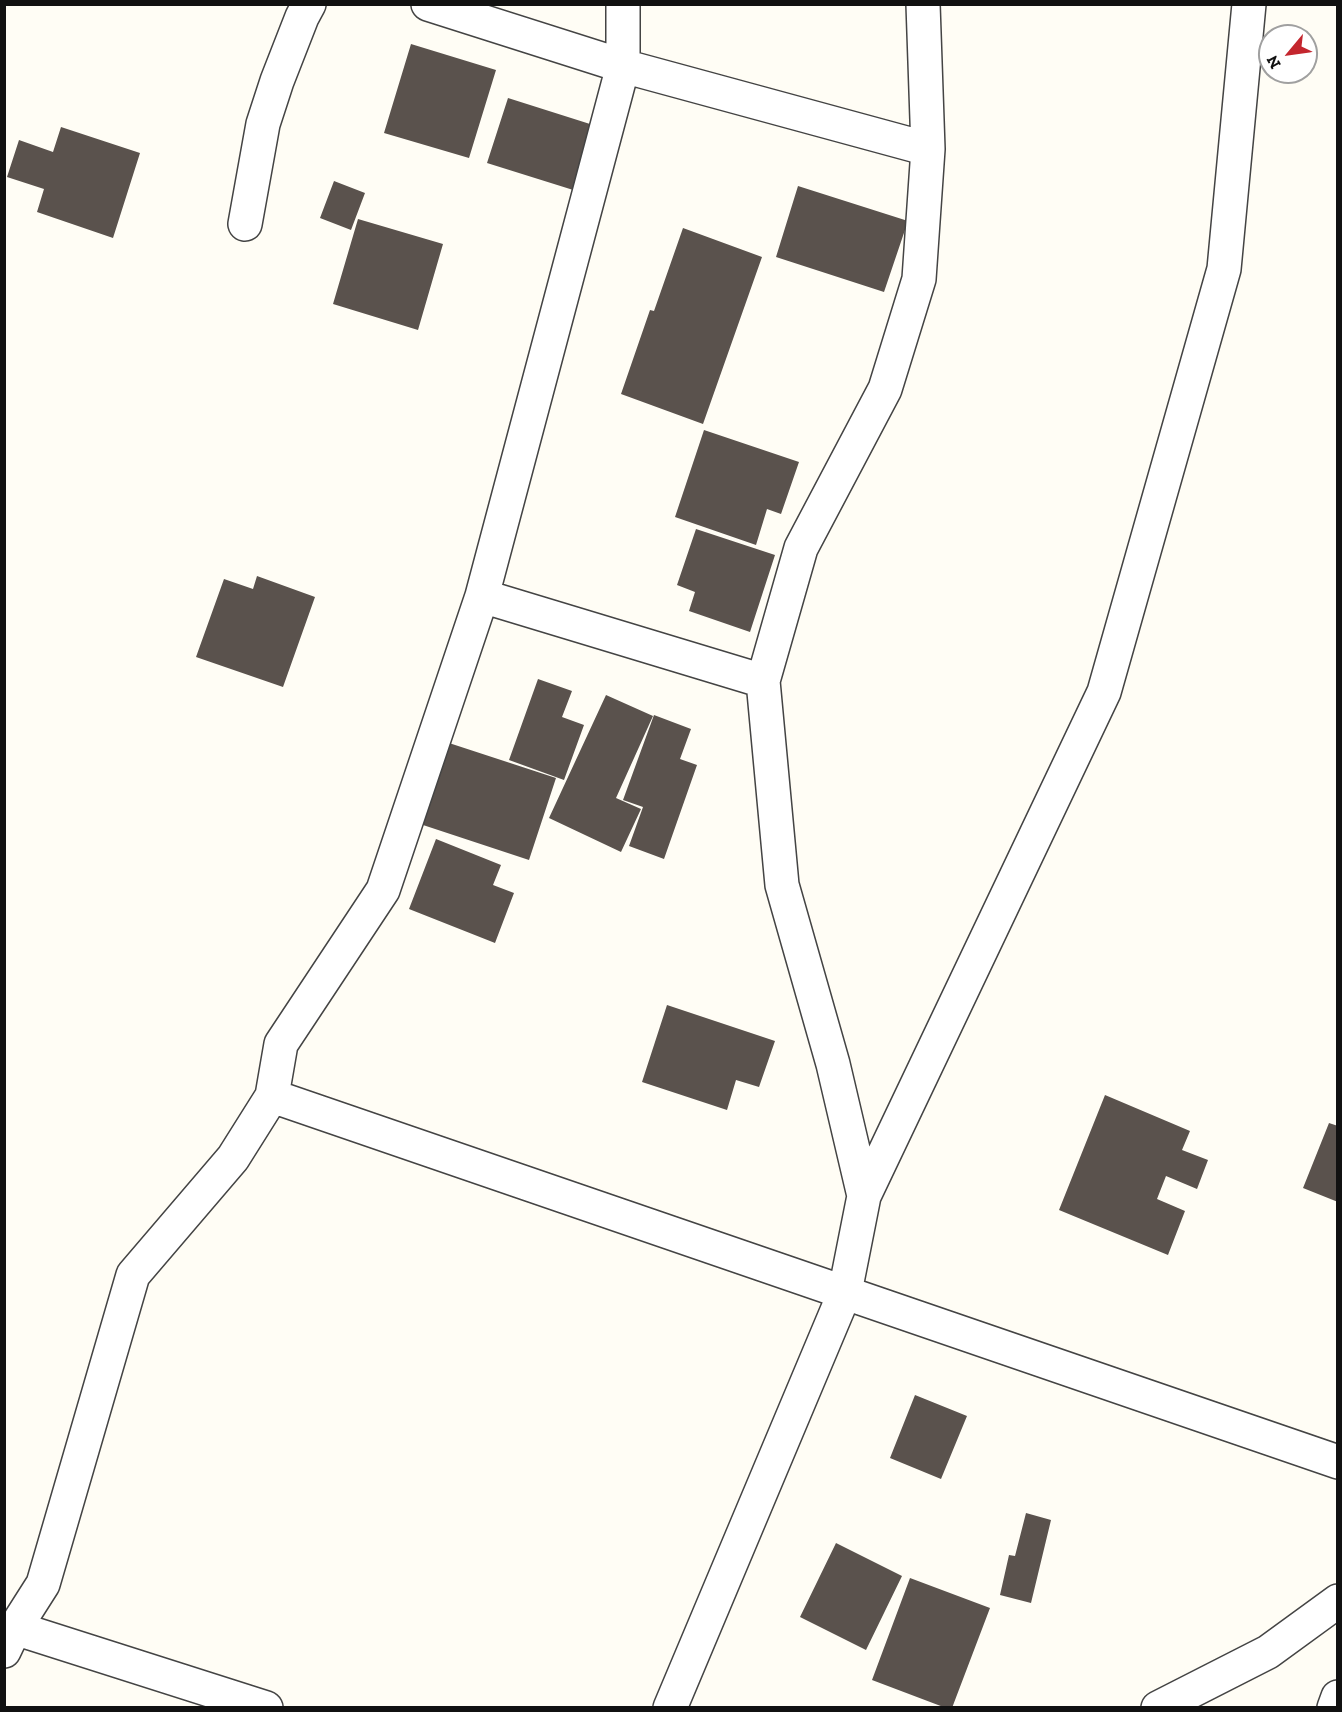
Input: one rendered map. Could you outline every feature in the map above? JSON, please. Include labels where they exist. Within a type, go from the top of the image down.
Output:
[{"type":"street","points":[[245,224],[263,124],[277,81],[302,16],[309,4]]},
{"type":"street","points":[[428,4],[623,66],[928,149]]},
{"type":"street","points":[[266,1707],[8,1636],[43,1584],[134,1275],[233,1158],[272,1096],[280,1044],[383,890],[482,596],[623,66],[623,4]]},
{"type":"street","points":[[864,1197],[833,1064],[782,885],[763,681],[801,548],[885,389],[919,279],[928,149],[923,4]]},
{"type":"street","points":[[670,1707],[845,1292],[864,1197],[1104,692],[1224,269],[1249,4]]},
{"type":"street","points":[[482,596],[763,681]]},
{"type":"street","points":[[272,1096],[1338,1462]]},
{"type":"street","points":[[1158,1707],[1268,1652],[1338,1601]]},
{"type":"street","points":[[1334,1707],[1338,1697]]},
{"type":"building","points":[[411,44],[496,70],[469,158],[384,133]]},
{"type":"building","points":[[508,98],[590,124],[596,103],[586,194],[487,163]]},
{"type":"building","points":[[61,127],[140,153],[113,238],[37,212],[44,189],[7,177],[19,140],[53,152]]},
{"type":"building","points":[[334,181],[365,193],[351,230],[320,218]]},
{"type":"building","points":[[798,186],[908,221],[884,292],[776,257]]},
{"type":"building","points":[[358,219],[443,244],[418,330],[333,304]]},
{"type":"building","points":[[683,228],[762,257],[703,424],[621,394],[650,310],[654,311]]},
{"type":"building","points":[[704,430],[799,462],[781,514],[767,509],[756,545],[675,517]]},
{"type":"building","points":[[696,529],[775,555],[750,632],[689,611],[695,592],[677,585]]},
{"type":"building","points":[[257,576],[315,597],[283,687],[196,657],[224,579],[253,589]]},
{"type":"building","points":[[538,679],[572,691],[562,717],[584,725],[564,780],[509,760]]},
{"type":"building","points":[[606,695],[653,716],[616,798],[641,809],[621,852],[549,818]]},
{"type":"building","points":[[654,715],[691,729],[680,759],[697,765],[664,859],[629,846],[643,807],[623,800]]},
{"type":"building","points":[[449,743],[556,778],[529,860],[423,825]]},
{"type":"building","points":[[436,839],[501,865],[493,885],[514,893],[495,943],[409,909]]},
{"type":"building","points":[[667,1005],[775,1041],[759,1087],[736,1080],[727,1110],[642,1082]]},
{"type":"building","points":[[1105,1095],[1190,1131],[1182,1150],[1208,1160],[1197,1189],[1166,1176],[1157,1199],[1185,1211],[1168,1255],[1059,1210]]},
{"type":"building","points":[[1329,1123],[1338,1126],[1338,1202],[1303,1188]]},
{"type":"building","points":[[915,1395],[967,1416],[941,1479],[890,1458]]},
{"type":"building","points":[[1026,1513],[1051,1520],[1031,1603],[1000,1595],[1009,1555],[1015,1556]]},
{"type":"building","points":[[836,1543],[902,1576],[866,1650],[800,1617]]},
{"type":"building","points":[[910,1578],[990,1608],[952,1708],[946,1708],[872,1680]]}]
